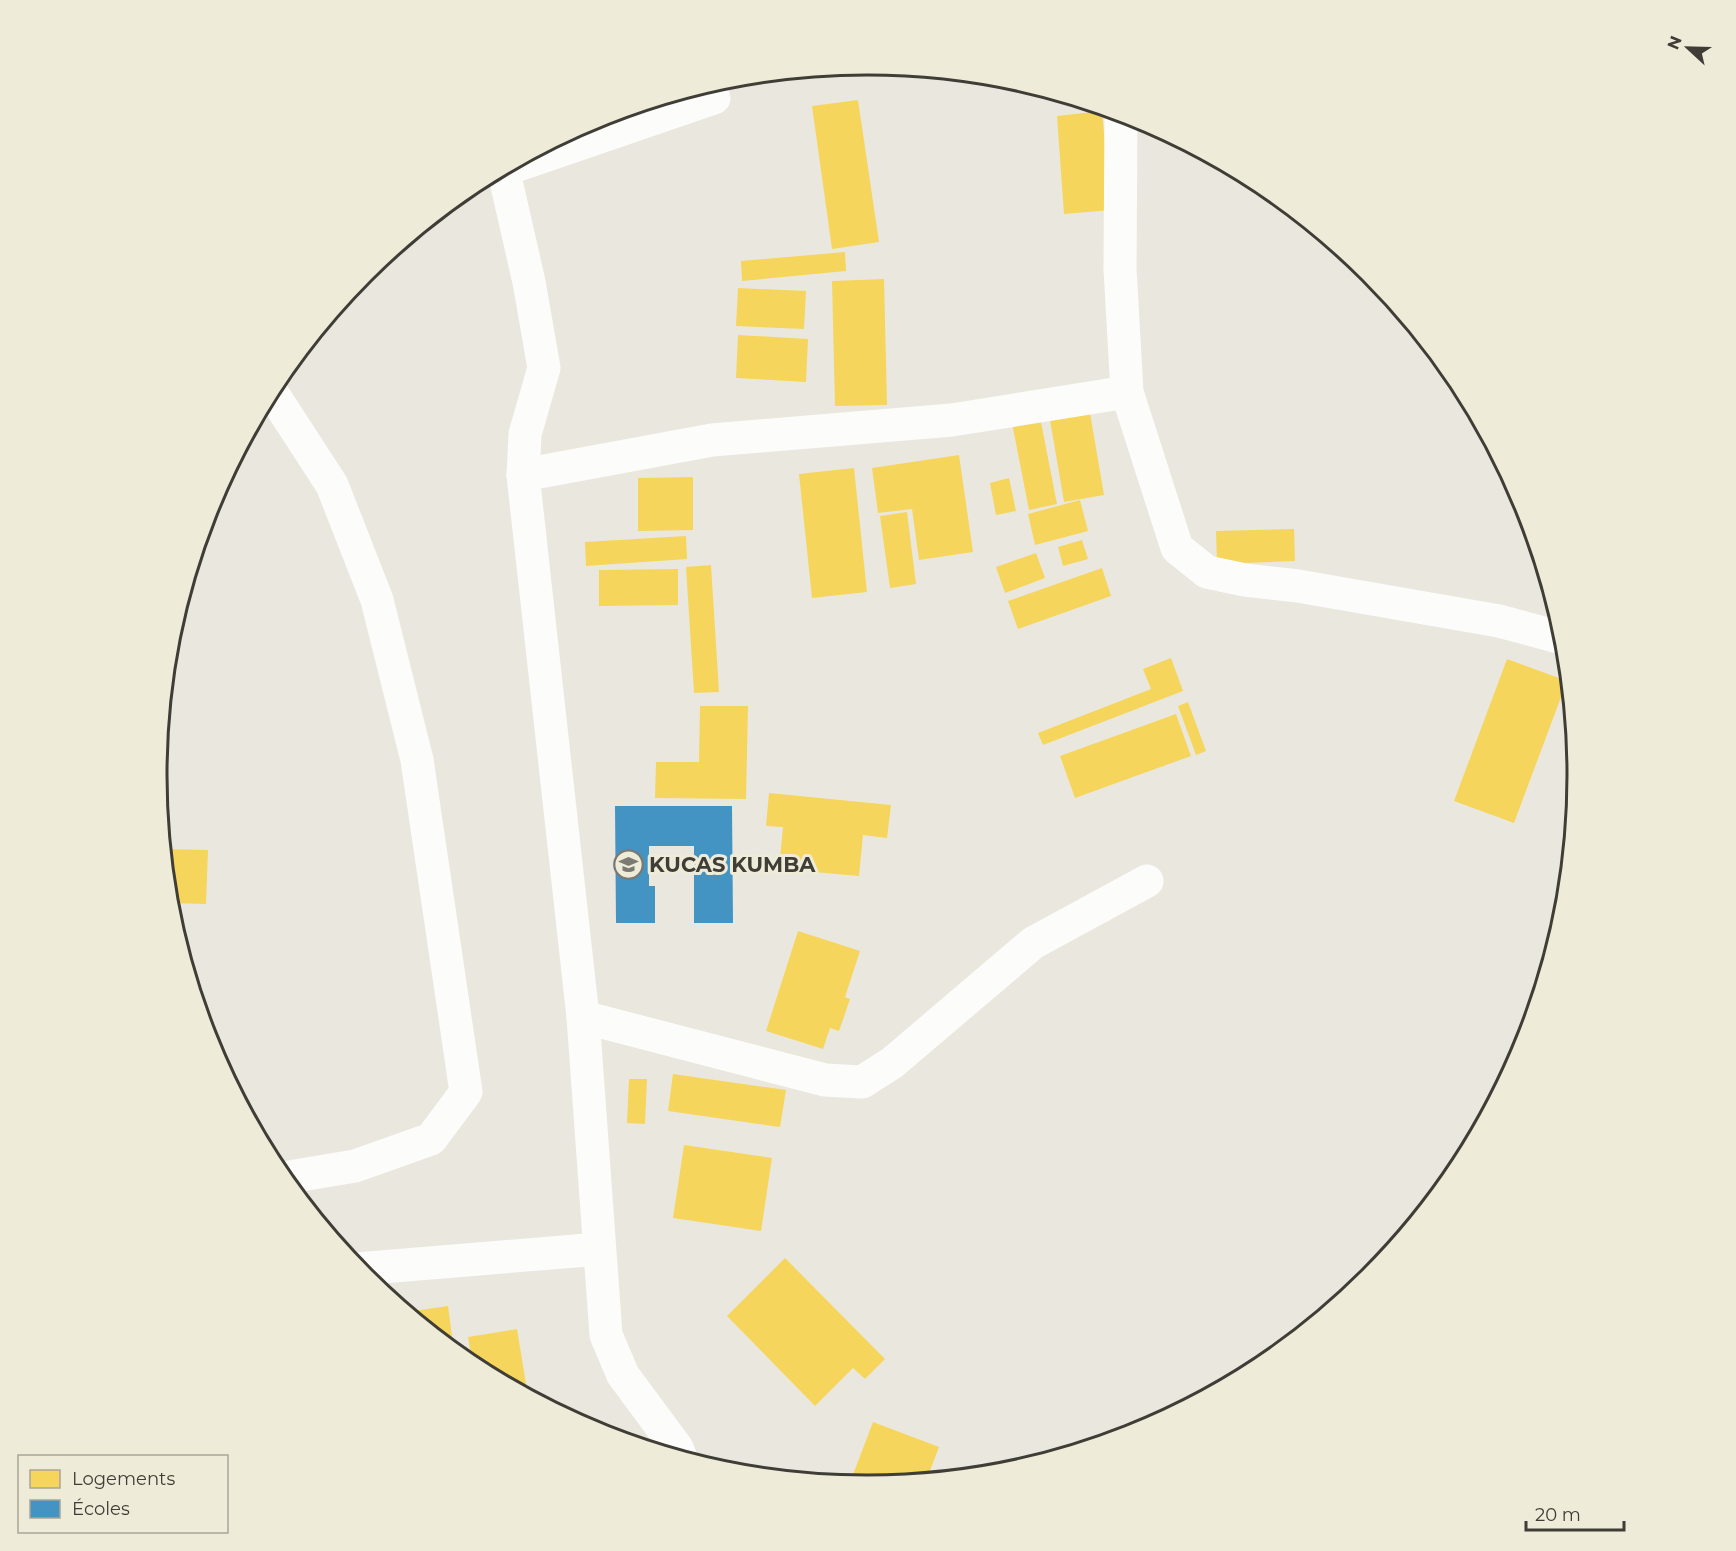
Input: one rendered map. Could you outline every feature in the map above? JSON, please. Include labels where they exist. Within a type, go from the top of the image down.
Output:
[{"type":"street","points":[[542,156],[714,98]]},
{"type":"street","points":[[1120,122],[1120,269],[1127,393],[1177,548],[1207,572],[1499,621],[1554,636]]},
{"type":"street","points":[[505,177],[529,282],[544,368],[525,434],[523,476],[583,1017],[606,1335],[623,1375],[677,1449]]},
{"type":"street","points":[[523,476],[712,440],[952,420],[1127,393]]},
{"type":"street","points":[[277,400],[332,485],[378,600],[417,760],[466,1092],[431,1139],[356,1166],[294,1176]]},
{"type":"street","points":[[583,1017],[825,1080],[861,1082],[892,1063],[1033,943],[1147,881]]},
{"type":"street","points":[[370,1268],[599,1249]]},
{"type":"building: Logements","points":[[858,100],[879,242],[832,249],[812,106]]},
{"type":"building: Logements","points":[[1093,112],[1102,116],[1111,210],[1064,214],[1057,116]]},
{"type":"building: Logements","points":[[845,252],[846,271],[742,281],[741,261]]},
{"type":"building: Logements","points":[[884,279],[887,405],[835,406],[832,281]]},
{"type":"building: Logements","points":[[738,288],[806,291],[804,329],[736,326]]},
{"type":"building: Logements","points":[[738,335],[808,339],[806,382],[736,378]]},
{"type":"building: Logements","points":[[1089,407],[1104,495],[1064,502],[1049,414]]},
{"type":"building: Logements","points":[[1040,417],[1057,504],[1029,510],[1012,423]]},
{"type":"building: Logements","points":[[959,455],[973,552],[919,560],[912,509],[878,513],[872,468]]},
{"type":"building: Logements","points":[[854,468],[867,592],[812,598],[799,474]]},
{"type":"building: Logements","points":[[693,477],[693,530],[638,531],[638,478]]},
{"type":"building: Logements","points":[[1009,478],[1016,511],[996,515],[990,483]]},
{"type":"building: Logements","points":[[1080,500],[1088,531],[1035,545],[1028,514]]},
{"type":"building: Logements","points":[[907,512],[916,584],[890,588],[880,516]]},
{"type":"building: Logements","points":[[1294,529],[1295,561],[1217,564],[1216,531]]},
{"type":"building: Logements","points":[[686,536],[687,559],[586,566],[585,542]]},
{"type":"building: Logements","points":[[1082,540],[1088,559],[1063,566],[1058,547]]},
{"type":"building: Logements","points":[[1036,553],[1045,578],[1005,593],[996,567]]},
{"type":"building: Logements","points":[[711,565],[719,692],[694,693],[686,567]]},
{"type":"building: Logements","points":[[1102,568],[1111,596],[1018,629],[1008,601]]},
{"type":"building: Logements","points":[[678,569],[678,605],[599,606],[599,570]]},
{"type":"building: Logements","points":[[1171,658],[1183,691],[1043,745],[1038,733],[1151,689],[1143,669]]},
{"type":"building: Logements","points":[[1507,659],[1562,679],[1564,690],[1514,823],[1454,801]]},
{"type":"building: Logements","points":[[1188,702],[1206,751],[1196,755],[1178,706]]},
{"type":"building: Logements","points":[[700,706],[748,706],[746,799],[655,798],[656,762],[699,762]]},
{"type":"building: Logements","points":[[1176,714],[1191,756],[1075,798],[1060,756]]},
{"type":"building: Logements","points":[[769,793],[891,805],[887,838],[863,835],[859,876],[779,869],[783,827],[766,826]]},
{"type":"building: Logements","points":[[171,849],[208,850],[206,904],[179,903]]},
{"type":"building: Logements","points":[[798,931],[860,951],[845,997],[850,999],[839,1031],[830,1028],[823,1049],[766,1031]]},
{"type":"building: Logements","points":[[673,1074],[786,1090],[780,1127],[668,1111]]},
{"type":"building: Logements","points":[[629,1079],[647,1079],[645,1124],[627,1123]]},
{"type":"building: Logements","points":[[684,1145],[772,1158],[761,1231],[673,1218]]},
{"type":"building: Logements","points":[[785,1258],[885,1359],[865,1379],[853,1368],[815,1406],[727,1316]]},
{"type":"building: Logements","points":[[448,1306],[452,1339],[442,1331],[417,1311]]},
{"type":"building: Logements","points":[[517,1329],[526,1387],[470,1352],[468,1337]]},
{"type":"building: Logements","points":[[873,1422],[939,1447],[929,1473],[853,1476]]},
{"type":"building: Écoles","points":[[615,806],[732,806],[733,923],[694,923],[694,846],[649,846],[649,886],[655,886],[655,923],[616,923]]},
{"type":"place","name":"KUCAS KUMBA","points":[[628,864]]}]
